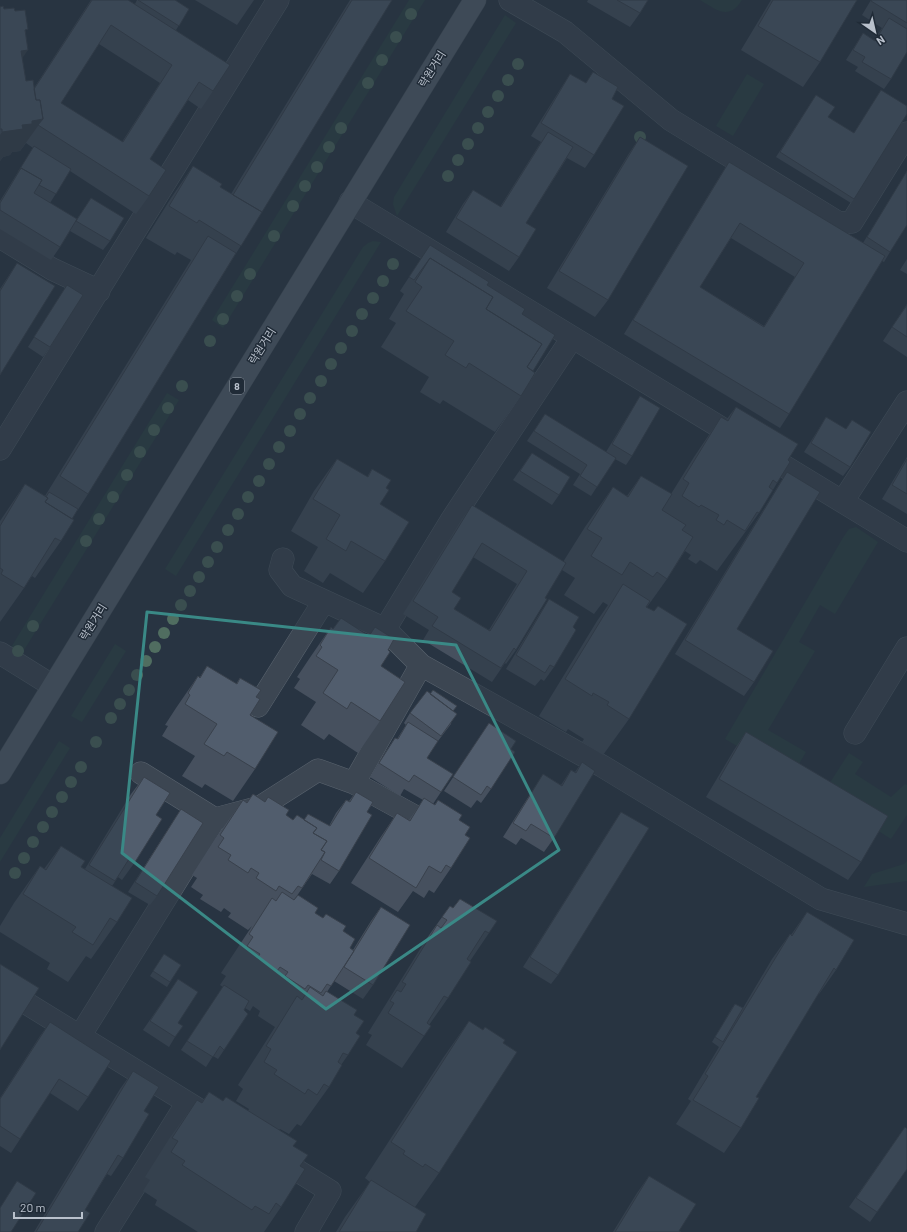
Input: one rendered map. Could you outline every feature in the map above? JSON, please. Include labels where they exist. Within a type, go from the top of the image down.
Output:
[{"type":"main road","name":"락원거리","points":[[0,773],[474,0]]},
{"type":"street","points":[[0,449],[278,0]]},
{"type":"street","points":[[510,0],[565,32],[671,120],[839,223],[852,222],[907,134]]},
{"type":"street","points":[[214,59],[234,71]]},
{"type":"street","points":[[350,202],[907,541]]},
{"type":"street","points":[[0,237],[52,269],[99,291]]},
{"type":"street","points":[[385,628],[452,519],[572,338]]},
{"type":"street","points":[[843,501],[907,402]]},
{"type":"street","points":[[283,559],[280,570],[292,586],[385,628],[421,665],[602,766],[821,899],[904,923]]},
{"type":"street","points":[[258,706],[324,601]]},
{"type":"street","points":[[855,733],[907,648]]},
{"type":"street","points":[[0,653],[53,686]]},
{"type":"street","points":[[354,783],[421,665]]},
{"type":"street","points":[[80,1036],[215,818],[260,807],[318,770],[354,783],[459,840]]},
{"type":"street","points":[[141,772],[215,818]]},
{"type":"street","points":[[0,987],[236,1133]]},
{"type":"street","points":[[106,1232],[187,1103]]},
{"type":"street","points":[[263,1150],[330,1191],[306,1232]]},
{"type":"highlighted area","points":[[147,612],[456,645],[559,850],[326,1009],[122,853]]},
{"type":"green space","points":[[409,0],[425,0],[223,328],[212,320]]},
{"type":"green space","points":[[700,0],[742,0],[732,10],[722,12]]},
{"type":"green space","points":[[505,15],[516,23],[397,216],[393,204],[394,197]]},
{"type":"green space","points":[[747,74],[764,84],[733,136],[716,126]]},
{"type":"green space","points":[[373,241],[381,242],[176,576],[165,569],[363,247]]},
{"type":"green space","points":[[167,393],[179,400],[21,655],[10,649]]},
{"type":"green space","points":[[856,527],[878,542],[835,614],[820,605],[799,642],[815,651],[768,730],[806,752],[796,769],[783,773],[725,739],[844,536],[849,529]]},
{"type":"green space","points":[[115,644],[126,651],[82,722],[71,716]]},
{"type":"green space","points":[[59,741],[70,748],[0,862],[0,838]]},
{"type":"green space","points":[[849,753],[863,762],[855,774],[891,797],[905,784],[907,785],[907,815],[891,839],[822,795]]},
{"type":"green space","points":[[907,861],[907,881],[864,887],[872,874],[904,864]]},
{"type":"building","points":[[92,0],[128,0],[230,65],[213,91],[199,82],[150,159],[166,170],[149,196],[38,125],[43,119],[40,100],[36,100],[34,89]],"holes":[[[111,25],[172,65],[123,142],[61,103]]]},
{"type":"building","points":[[138,0],[175,0],[189,9],[179,26]]},
{"type":"building","points":[[352,0],[392,0],[262,212],[233,195]]},
{"type":"building","points":[[617,0],[648,0],[640,13]]},
{"type":"building","points":[[773,0],[857,0],[820,62],[758,26]]},
{"type":"building","points":[[907,0],[907,23],[871,1]]},
{"type":"building","points":[[3,6],[4,9],[14,8],[15,11],[25,10],[28,29],[25,30],[28,50],[21,51],[26,81],[33,80],[36,100],[40,100],[43,119],[32,121],[32,124],[22,125],[23,129],[2,132],[2,129],[0,129],[0,7]]},
{"type":"building","points":[[889,18],[907,29],[907,52],[891,79],[862,62],[865,57],[853,50],[863,33],[875,41]]},
{"type":"building","points":[[593,72],[618,87],[612,99],[624,106],[594,155],[541,123],[570,74],[586,83]]},
{"type":"building","points":[[881,90],[907,106],[907,114],[854,199],[780,152],[816,95],[835,107],[828,117],[854,133]]},
{"type":"building","points":[[548,132],[573,147],[526,223],[536,229],[519,257],[456,218],[473,190],[501,207]]},
{"type":"building","points":[[640,137],[688,166],[608,300],[559,271]]},
{"type":"building","points":[[34,146],[71,169],[56,194],[39,185],[42,180],[21,168],[18,172]]},
{"type":"building","points":[[729,162],[885,256],[789,414],[633,320]],"holes":[[[740,223],[804,263],[764,327],[700,287]]]},
{"type":"building","points":[[193,166],[222,184],[220,187],[262,212],[241,246],[199,220],[197,223],[169,206]]},
{"type":"building","points":[[21,168],[42,180],[34,193],[77,219],[60,247],[0,210],[0,203]]},
{"type":"building","points":[[907,171],[907,225],[890,252],[867,237]]},
{"type":"building","points":[[91,198],[124,218],[110,241],[76,221]]},
{"type":"building","points":[[208,236],[236,253],[88,494],[60,476]]},
{"type":"building","points":[[430,245],[489,282],[487,285],[525,309],[522,314],[555,335],[533,371],[527,367],[542,344],[486,309],[493,297],[430,258],[414,280],[409,277]]},
{"type":"building","points":[[430,258],[493,297],[486,309],[542,344],[527,367],[535,373],[521,396],[469,363],[466,368],[445,355],[454,341],[406,311],[422,287],[415,282]]},
{"type":"building","points":[[17,263],[55,286],[0,375],[0,291]]},
{"type":"building","points":[[67,285],[83,295],[50,347],[34,337]]},
{"type":"building","points":[[907,305],[907,337],[892,327]]},
{"type":"building","points":[[640,396],[660,408],[632,456],[612,444]]},
{"type":"building","points":[[736,407],[798,444],[788,460],[790,462],[777,483],[773,480],[769,487],[773,490],[759,513],[757,512],[745,531],[727,520],[724,525],[716,520],[719,515],[701,505],[699,507],[682,496],[689,483],[683,479],[721,417],[728,421]]},
{"type":"building","points":[[545,414],[616,458],[597,487],[580,476],[587,465],[534,431]]},
{"type":"building","points":[[826,417],[846,429],[852,420],[871,432],[850,467],[811,443]]},
{"type":"building","points":[[532,453],[570,477],[559,495],[520,471]]},
{"type":"building","points":[[337,459],[368,477],[372,469],[391,480],[386,488],[389,490],[380,504],[409,522],[385,561],[351,541],[346,551],[326,539],[340,515],[313,499]]},
{"type":"building","points":[[907,459],[907,494],[892,485]]},
{"type":"building","points":[[787,472],[820,492],[737,629],[773,651],[754,682],[685,640]]},
{"type":"building","points":[[641,476],[672,494],[662,510],[686,525],[682,530],[693,537],[667,579],[657,572],[653,577],[630,562],[622,575],[591,556],[602,538],[587,529],[613,487],[628,497]]},
{"type":"building","points":[[25,484],[48,498],[45,502],[74,520],[61,541],[55,538],[24,588],[1,574],[3,570],[0,568],[0,526]]},
{"type":"building","points":[[49,492],[78,509],[72,519],[45,502],[48,498],[46,497]]},
{"type":"building","points":[[472,505],[566,563],[545,598],[547,599],[516,650],[514,648],[501,668],[432,626],[438,617],[413,601]],"holes":[[[482,543],[527,571],[490,631],[454,609],[461,598],[452,592]]]},
{"type":"building","points":[[623,584],[650,601],[646,607],[654,611],[658,606],[687,624],[629,719],[607,705],[609,702],[593,693],[592,696],[565,679]]},
{"type":"building","points":[[549,599],[579,617],[573,627],[576,630],[554,667],[550,665],[545,673],[516,655]]},
{"type":"building","points":[[341,618],[369,636],[375,627],[394,639],[388,650],[390,652],[381,666],[405,682],[380,721],[351,702],[347,709],[323,693],[338,670],[316,656],[322,647],[320,645],[331,627],[333,629]]},
{"type":"building","points":[[207,666],[237,684],[240,678],[261,690],[256,697],[260,699],[250,715],[278,732],[255,769],[227,752],[224,756],[204,744],[217,724],[185,704],[190,695],[188,693],[198,676],[200,678]]},
{"type":"building","points":[[433,690],[457,706],[453,711],[430,694]]},
{"type":"building","points":[[427,691],[457,714],[441,736],[410,713]]},
{"type":"building","points":[[408,722],[438,741],[427,758],[453,774],[441,792],[414,775],[409,782],[379,763],[395,738],[398,739]]},
{"type":"building","points":[[489,723],[516,741],[511,749],[515,752],[491,789],[487,786],[481,795],[453,777]]},
{"type":"building","points":[[746,732],[888,816],[861,862],[719,779]]},
{"type":"building","points":[[582,762],[595,771],[554,838],[531,824],[526,831],[513,823],[543,774],[562,786],[571,770],[576,773]]},
{"type":"building","points":[[144,777],[170,793],[156,815],[162,819],[135,862],[129,859],[115,881],[89,865]]},
{"type":"building","points":[[356,792],[373,802],[367,812],[372,815],[339,871],[321,860],[325,852],[321,850],[327,841],[313,833],[317,828],[304,820],[308,814],[330,826],[346,800],[350,802]]},
{"type":"building","points":[[253,794],[265,802],[268,797],[289,810],[286,815],[293,820],[297,815],[317,828],[313,833],[327,841],[321,850],[325,852],[302,888],[298,886],[292,894],[279,886],[276,891],[256,878],[259,873],[251,868],[248,873],[228,860],[231,855],[218,847],[224,838],[220,835],[243,800],[247,803]]},
{"type":"building","points":[[424,798],[435,805],[438,800],[462,815],[459,820],[470,827],[465,835],[470,838],[451,868],[446,865],[441,873],[429,866],[416,888],[369,858],[397,813],[410,821]]},
{"type":"building","points":[[181,809],[203,823],[157,896],[135,882]]},
{"type":"building","points":[[621,812],[649,828],[558,975],[530,957]]},
{"type":"building","points":[[61,846],[85,861],[81,867],[132,898],[117,922],[110,918],[93,945],[72,932],[76,927],[23,894],[40,866],[46,870]]},
{"type":"building","points":[[282,892],[294,900],[298,895],[318,908],[315,913],[323,918],[326,914],[346,926],[343,931],[355,939],[350,948],[354,951],[331,986],[327,984],[321,993],[308,985],[305,989],[285,976],[288,972],[280,967],[277,971],[257,958],[260,954],[247,946],[253,937],[249,934],[272,898],[276,901]]},
{"type":"building","points":[[460,899],[497,921],[489,933],[485,931],[467,959],[471,962],[448,998],[444,996],[427,1023],[431,1026],[424,1036],[388,1013],[394,1003],[390,1001],[397,990],[401,992],[406,984],[402,982],[437,925],[441,928],[447,920],[442,917],[450,906],[453,908]]},
{"type":"building","points":[[381,907],[410,925],[373,985],[344,967]]},
{"type":"building","points":[[807,912],[854,940],[836,970],[834,968],[756,1097],[759,1098],[741,1128],[693,1100],[708,1076],[705,1074],[790,934],[792,936]]},
{"type":"building","points":[[164,954],[181,965],[170,982],[153,971]]},
{"type":"building","points":[[0,964],[39,988],[0,1050]]},
{"type":"building","points":[[178,979],[198,992],[178,1023],[183,1026],[175,1037],[150,1021]]},
{"type":"building","points":[[224,985],[249,1001],[244,1010],[248,1014],[224,1050],[220,1046],[213,1057],[187,1041]]},
{"type":"building","points":[[310,987],[323,996],[326,991],[357,1010],[354,1015],[364,1021],[356,1033],[360,1036],[348,1055],[343,1053],[338,1062],[342,1065],[329,1087],[324,1084],[317,1095],[308,1089],[305,1094],[274,1074],[277,1070],[264,1062],[271,1049],[266,1046],[297,996],[302,1000]]},
{"type":"building","points":[[735,1004],[743,1008],[723,1042],[715,1037]]},
{"type":"building","points":[[469,1021],[483,1030],[485,1027],[505,1040],[503,1043],[517,1052],[439,1173],[425,1164],[423,1167],[403,1154],[405,1151],[391,1142]]},
{"type":"building","points":[[50,1022],[111,1061],[88,1097],[59,1079],[20,1139],[0,1126],[0,1099]]},
{"type":"building","points":[[133,1071],[159,1087],[144,1111],[149,1114],[123,1158],[118,1155],[85,1210],[90,1213],[78,1232],[36,1232]]},
{"type":"building","points":[[209,1092],[223,1101],[226,1097],[297,1141],[293,1146],[308,1155],[300,1166],[305,1169],[281,1207],[276,1203],[269,1214],[255,1206],[252,1210],[182,1165],[185,1161],[171,1152],[178,1141],[172,1138],[197,1100],[202,1103]]},
{"type":"building","points":[[905,1127],[907,1129],[907,1169],[877,1212],[856,1198]]},
{"type":"building","points":[[649,1176],[696,1204],[679,1231],[681,1232],[615,1232]]},
{"type":"building","points":[[371,1180],[426,1214],[416,1232],[339,1232]]},
{"type":"building","points":[[17,1181],[36,1193],[11,1232],[0,1232],[0,1208]]}]
